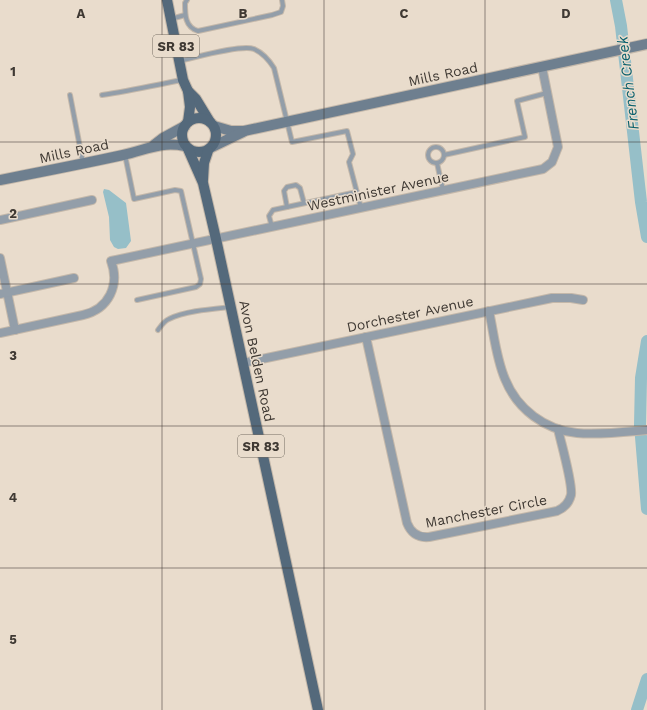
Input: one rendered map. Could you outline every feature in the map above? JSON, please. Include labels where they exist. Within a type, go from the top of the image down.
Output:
[{"type":"main road","name":"SR 83","points":[[167,0],[183,80],[188,91],[190,107],[186,124]]},
{"type":"main road","name":"SR 83","points":[[188,91],[196,99],[212,124]]},
{"type":"main road","points":[[199,118],[212,124],[216,131],[216,137],[210,149],[198,153],[186,147],[182,136],[186,124],[199,118]]},
{"type":"main road","name":"Avon Belden Road","points":[[186,147],[203,183],[318,710]]},
{"type":"main road","name":"Avon Belden Road","points":[[203,183],[203,164],[210,149]]},
{"type":"street","name":"Mills Road","points":[[212,124],[227,130],[244,131],[647,44]]},
{"type":"street","name":"Westminister Avenue","points":[[15,330],[89,314],[100,308],[110,296],[113,288],[114,272],[111,261],[543,169],[552,162],[557,152],[557,141],[542,67]]},
{"type":"street","name":"Mills Road","points":[[154,146],[163,138],[186,124]]},
{"type":"street","name":"Mills Road","points":[[210,149],[244,131]]},
{"type":"street","name":"Mills Road","points":[[0,180],[125,154],[154,146],[172,144],[186,147]]},
{"type":"street","points":[[0,220],[92,200]]},
{"type":"street","points":[[0,258],[4,294],[15,330],[0,333]]},
{"type":"street","points":[[4,294],[74,278]]},
{"type":"street","name":"Dorchester Avenue","points":[[243,363],[552,298],[571,298],[583,300]]},
{"type":"street","points":[[489,311],[503,373],[512,393],[530,414],[558,429],[580,433],[647,430]]},
{"type":"street","name":"Manchester Circle","points":[[366,337],[407,523],[412,532],[418,536],[429,538],[562,509],[569,501],[571,490],[558,429]]},
{"type":"lane","points":[[187,0],[184,3],[188,26],[198,31],[281,12],[283,6],[282,0]]},
{"type":"lane","points":[[170,19],[185,15]]},
{"type":"lane","points":[[179,61],[237,48],[253,48],[268,58],[274,68],[292,142],[347,131],[352,154],[349,162],[361,208]]},
{"type":"lane","points":[[102,95],[133,91],[140,88],[183,80]]},
{"type":"lane","points":[[444,155],[525,137],[517,101],[547,93]]},
{"type":"lane","points":[[70,95],[83,163]]},
{"type":"lane","points":[[433,148],[438,148],[444,155],[442,160],[437,163],[433,163],[429,159],[429,152],[433,148]]},
{"type":"lane","points":[[125,154],[134,199],[175,190],[180,192],[201,279],[200,284],[196,287],[137,300]]},
{"type":"lane","points":[[437,163],[444,190]]},
{"type":"lane","points":[[287,207],[284,191],[287,187],[296,185],[300,188],[304,203]]},
{"type":"lane","points":[[272,227],[269,216],[274,210],[357,192]]},
{"type":"lane","points":[[158,330],[163,323],[169,319],[198,312],[231,307]]},
{"type":"water","points":[[104,189],[109,190],[126,203],[131,241],[126,248],[118,249],[114,247],[110,240],[109,217],[103,192]]},
{"type":"waterway","name":"French Creek","points":[[616,0],[621,26],[641,202],[647,237]]},
{"type":"waterway","name":"French Creek","points":[[647,341],[641,378],[640,425],[647,509]]},
{"type":"waterway","name":"French Creek","points":[[637,710],[647,679]]}]
